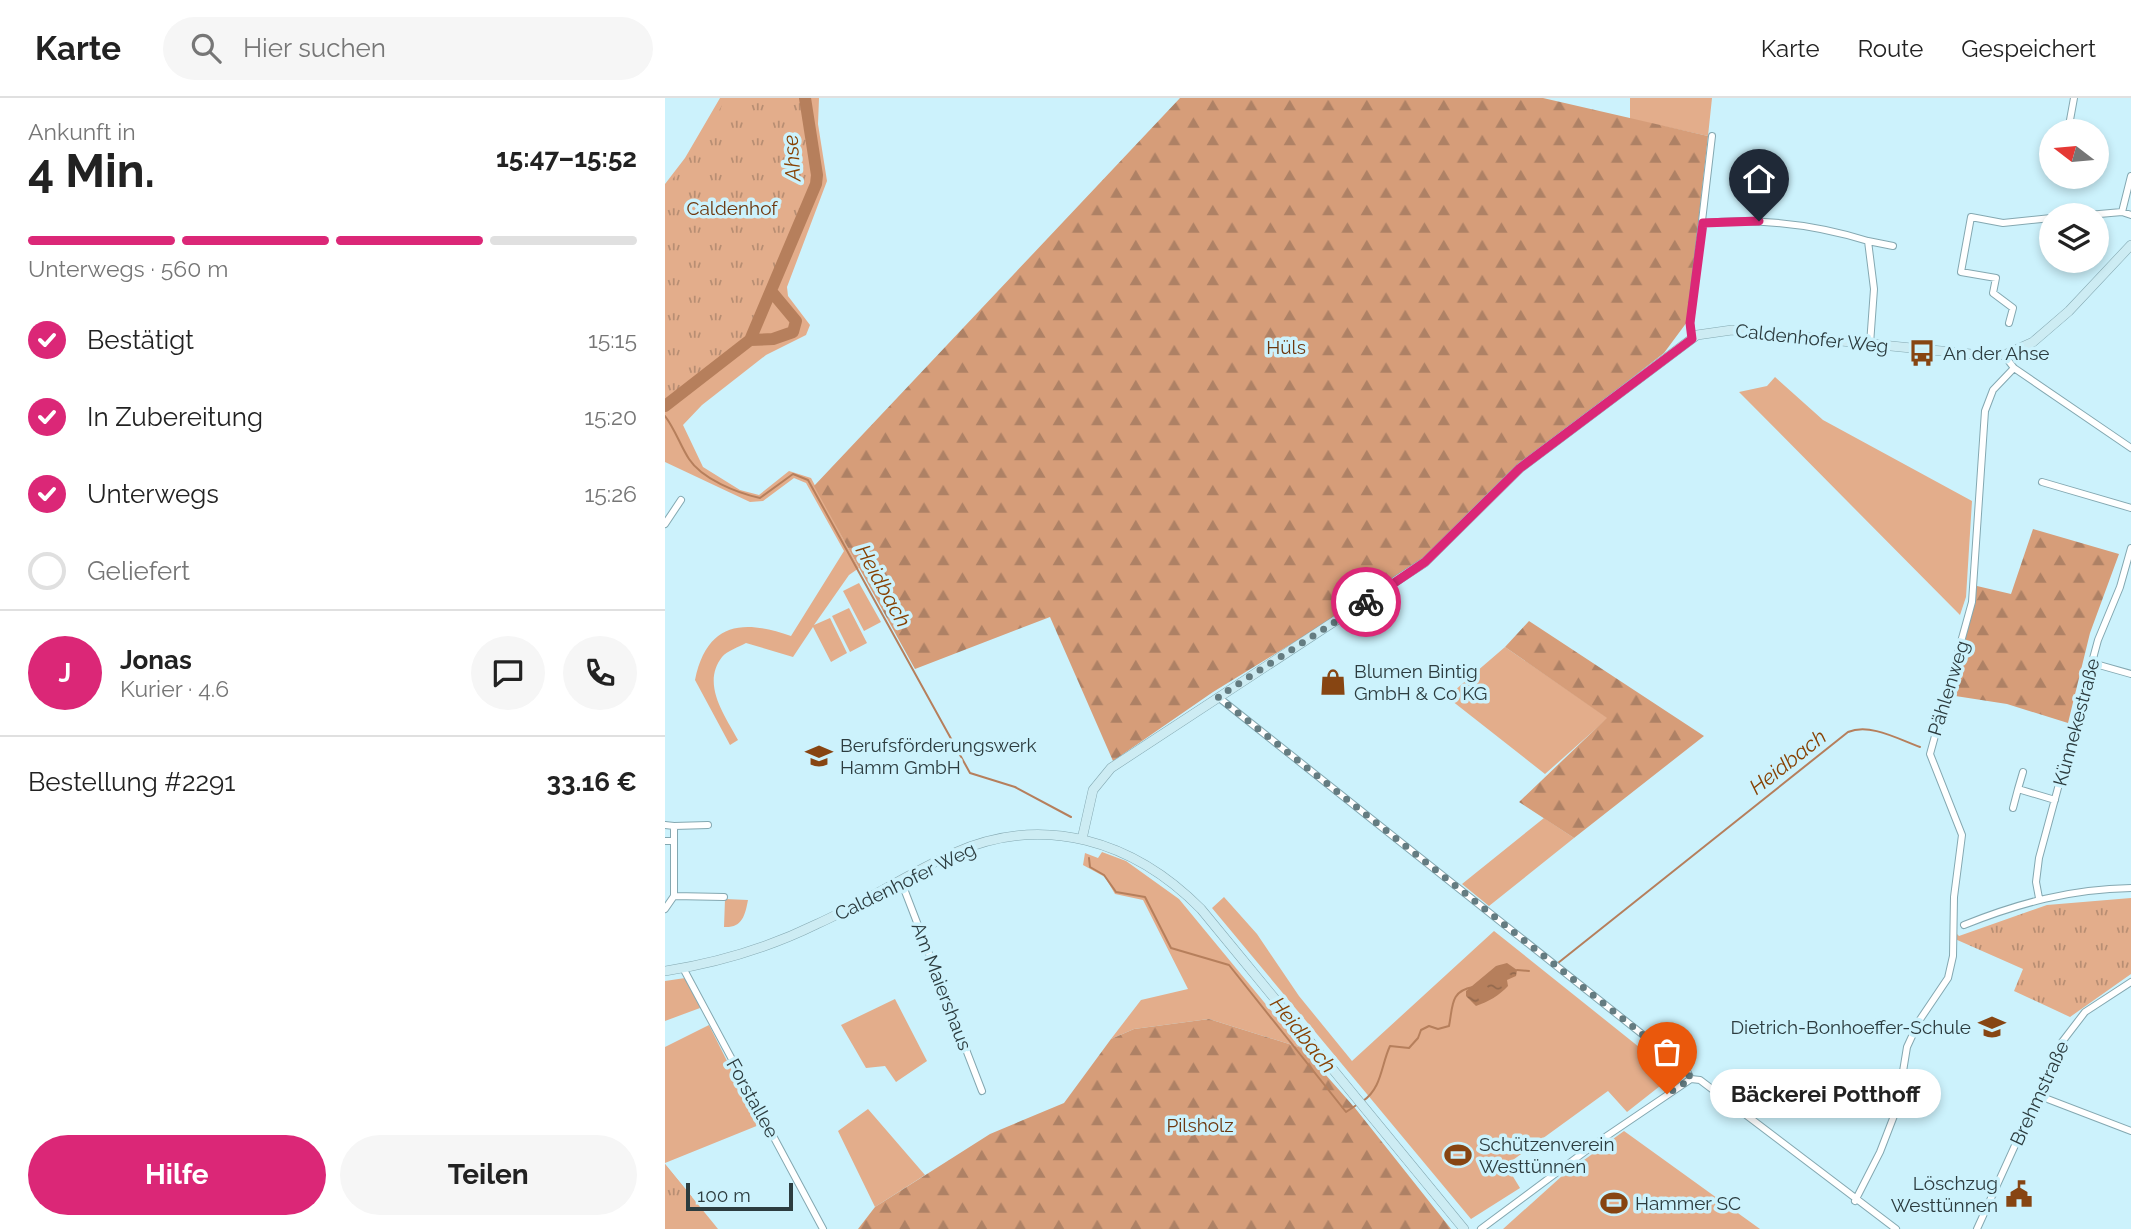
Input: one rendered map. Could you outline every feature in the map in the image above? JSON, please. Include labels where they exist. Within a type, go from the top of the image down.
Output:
[{"type":"main road","points":[[2004,355],[2043,334],[2131,245]]},
{"type":"main road","name":"Caldenhofer Weg","points":[[665,971],[735,955],[806,929],[953,853],[989,841],[1034,835],[1082,839],[1090,798],[1105,774],[1425,562],[1520,468],[1692,339],[1719,330],[2004,355]]},
{"type":"main road","points":[[1082,839],[1128,853],[1158,870],[1181,888],[1464,1229]]},
{"type":"street","points":[[2070,119],[2074,98]]},
{"type":"street","points":[[1692,339],[1690,323],[1712,136]]},
{"type":"street","points":[[2122,212],[2131,176]]},
{"type":"street","points":[[2109,213],[2122,212],[2131,215]]},
{"type":"street","points":[[2009,323],[2013,308],[1993,293],[1996,278],[1961,272],[1971,217],[2003,223],[2039,220]]},
{"type":"street","points":[[1703,223],[1738,220],[1782,223],[1893,246]]},
{"type":"street","points":[[1868,241],[1874,289],[1871,344]]},
{"type":"street","points":[[2004,355],[2014,368],[2131,448]]},
{"type":"street","name":"Pählenweg","points":[[1856,1201],[1897,1108],[1907,1047],[1919,1021],[1948,978],[1951,967],[1954,897],[1962,835],[1930,754],[1972,602],[1985,411],[1993,390],[2014,368]]},
{"type":"street","points":[[2042,482],[2131,508]]},
{"type":"street","points":[[665,524],[681,500]]},
{"type":"street","name":"Künnekestraße","points":[[2039,898],[2036,882],[2039,858],[2092,663],[2131,548]]},
{"type":"street","points":[[2092,663],[2131,674]]},
{"type":"street","points":[[1218,697],[1686,1069],[1691,1079]]},
{"type":"street","points":[[2013,808],[2023,772]]},
{"type":"street","points":[[2018,789],[2055,800]]},
{"type":"street","points":[[665,825],[708,825]]},
{"type":"street","points":[[665,909],[674,896],[674,826]]},
{"type":"street","points":[[665,841],[674,841]]},
{"type":"street","name":"Am Maiershaus","points":[[901,881],[982,1091]]},
{"type":"street","points":[[1964,925],[2039,898],[2075,891],[2131,888]]},
{"type":"street","points":[[674,896],[724,897]]},
{"type":"street","name":"Forstallee","points":[[683,968],[823,1229]]},
{"type":"street","name":"Brehmstraße","points":[[1977,1229],[2061,1042],[2079,1019],[2131,982]]},
{"type":"street","points":[[1481,1229],[1595,1144],[1691,1079],[1700,1080],[1894,1229]]},
{"type":"street","points":[[2037,1095],[2131,1130]]},
{"type":"green space","name":"Caldenhof","points":[[720,98],[819,98],[818,124],[827,181],[787,287],[788,296],[810,325],[806,335],[766,355],[702,405],[683,425],[703,467],[740,490],[759,495],[789,471],[811,478],[859,568],[849,575],[814,625],[830,618],[847,653],[831,662],[813,627],[793,657],[746,643],[722,657],[716,667],[714,689],[738,740],[730,745],[695,680],[708,646],[729,630],[743,627],[791,636],[844,551],[806,483],[794,478],[763,501],[750,502],[665,462],[665,184],[685,158]]},
{"type":"green space","name":"Caldenhof","points":[[726,98],[802,98],[815,173],[752,329],[739,346],[665,402],[665,189],[705,136]]},
{"type":"green space","name":"Hüls","points":[[1180,98],[1543,98],[1708,136],[1687,322],[1664,353],[1539,450],[1424,557],[1376,592],[1213,692],[1113,761],[1050,617],[915,669],[814,486]]},
{"type":"green space","points":[[1630,98],[1712,98],[1708,136],[1630,119]]},
{"type":"green space","points":[[1775,377],[1823,420],[1972,501],[1966,597],[1960,615],[1739,392],[1767,386]]},
{"type":"green space","points":[[2033,529],[2119,554],[2090,633],[2068,723],[2007,704],[1949,695],[1977,586],[2011,594]]},
{"type":"green space","points":[[859,583],[881,622],[864,631],[843,591]]},
{"type":"green space","points":[[849,608],[867,643],[850,652],[832,616]]},
{"type":"green space","points":[[1529,621],[1704,736],[1574,838],[1519,802],[1607,718],[1505,647]]},
{"type":"green space","points":[[1505,647],[1608,718],[1545,774],[1447,697]]},
{"type":"green space","points":[[1544,818],[1574,838],[1489,906],[1462,884]]},
{"type":"green space","points":[[1102,852],[1126,861],[1179,899],[1302,1048],[1209,1019],[1134,1029],[1111,1039],[1141,1000],[1188,989],[1143,900],[1115,894],[1105,877],[1083,865],[1085,853],[1098,858]]},
{"type":"green space","points":[[1224,897],[1257,934],[1299,996],[1352,1061],[1494,931],[1674,1075],[1627,1112],[1608,1091],[1506,1165],[1520,1188],[1471,1219],[1212,908]]},
{"type":"green space","points":[[2131,898],[2131,974],[2070,1017],[2014,991],[2023,969],[1955,939],[1957,934],[1959,936],[2047,905]]},
{"type":"green space","points":[[725,899],[748,900],[744,916],[739,923],[730,927],[724,927]]},
{"type":"green space","points":[[692,977],[700,1008],[665,1021],[665,981]]},
{"type":"green space","points":[[895,999],[927,1061],[896,1082],[885,1066],[866,1068],[841,1025]]},
{"type":"green space","name":"Pilsholz","points":[[1209,1019],[1302,1048],[1355,1108],[1451,1229],[858,1229],[875,1207],[990,1134],[1064,1103],[1111,1039],[1134,1029]]},
{"type":"green space","points":[[709,1025],[759,1125],[665,1163],[665,1047]]},
{"type":"green space","points":[[868,1109],[925,1175],[875,1207],[838,1131]]},
{"type":"green space","name":"Hammer SC","points":[[1624,1131],[1760,1229],[1503,1229],[1562,1176]]},
{"type":"green space","points":[[665,1164],[714,1224],[718,1229],[665,1229]]},
{"type":"green space","points":[[665,1164],[692,1197],[665,1202]]},
{"type":"water","points":[[1507,963],[1517,970],[1516,976],[1507,980],[1508,986],[1498,995],[1476,1006],[1466,996],[1466,991],[1496,966]]},
{"type":"waterway","name":"Ahse","points":[[665,406],[750,340],[816,184],[817,175],[805,98]]},
{"type":"waterway","name":"Ahse","points":[[750,340],[773,339],[793,332],[796,321],[771,291]]},
{"type":"waterway","name":"Heidbach","points":[[665,416],[695,466],[711,479],[731,489],[760,498],[793,474],[808,480],[970,773],[1015,787],[1071,817]]},
{"type":"waterway","name":"Heidbach","points":[[1558,963],[1848,732],[1865,729],[1875,731],[1920,747]]},
{"type":"waterway","name":"Heidbach","points":[[1089,858],[1090,867],[1104,875],[1116,892],[1145,897],[1171,948],[1229,965],[1346,1112],[1358,1104]]},
{"type":"waterway","name":"Heidbach","points":[[1517,970],[1529,971]]},
{"type":"waterway","name":"Heidbach","points":[[1363,1101],[1378,1083],[1390,1046],[1409,1048],[1421,1030],[1429,1026],[1438,1029],[1449,1026],[1456,996],[1473,987]]},
{"type":"way so far","points":[[1366,602],[1218,697],[1686,1069],[1691,1079],[1667,1094]]},
{"type":"place","name":"An der Ahse","points":[[1922,353]]},
{"type":"place","name":"Blumen Bintig GmbH & Co KG","points":[[1333,682]]},
{"type":"place","name":"Berufsförderungswerk Hamm GmbH","points":[[819,756]]},
{"type":"place","name":"Dietrich-Bonhoeffer-Schule","points":[[1992,1027]]},
{"type":"place","name":"Bäckerei Potthoff","points":[[1667,1094]]},
{"type":"place","name":"Schützenverein Westtünnen","points":[[1458,1155]]},
{"type":"place","name":"Löschzug Westtünnen","points":[[2019,1194]]},
{"type":"place","name":"Hammer SC","points":[[1614,1203]]},
{"type":"route","points":[[1366,602],[1425,562],[1520,468],[1692,339],[1690,323],[1703,223],[1759,221]]}]
